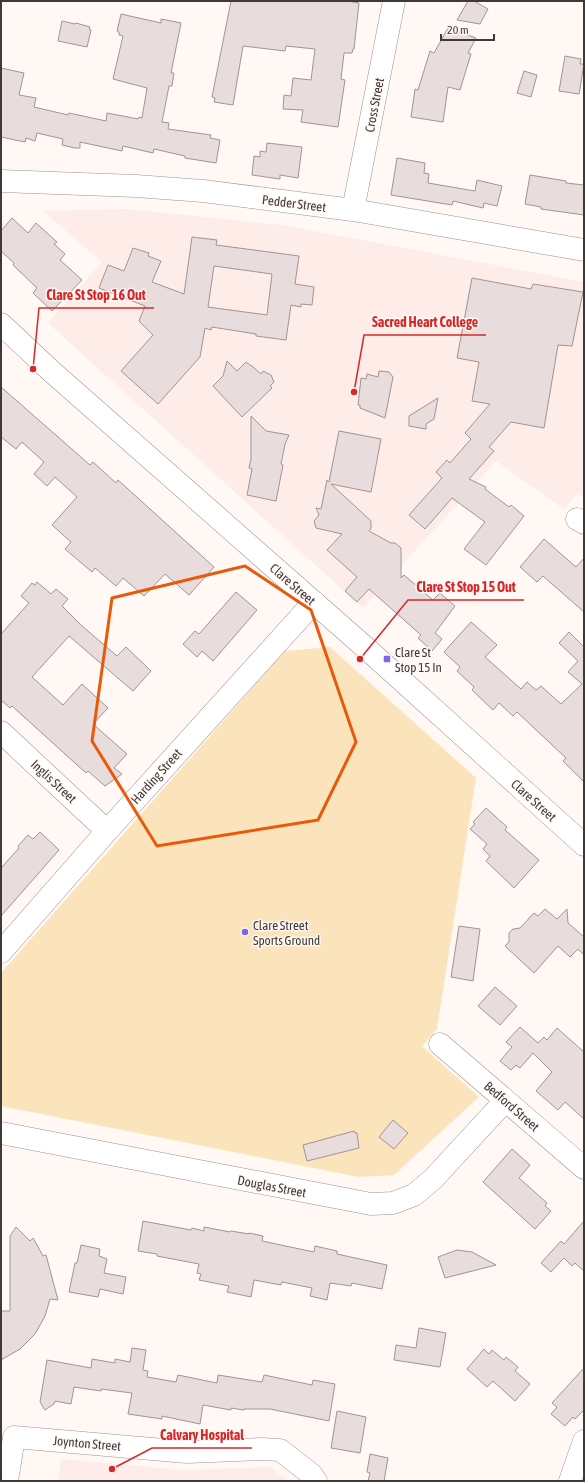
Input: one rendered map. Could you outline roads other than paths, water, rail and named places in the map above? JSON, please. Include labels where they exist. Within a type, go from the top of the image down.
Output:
[{"type":"street","name":"Cross Street","points":[[353,210],[394,1]]},
{"type":"street","name":"Pedder Street","points":[[1,181],[136,186],[203,191],[353,210],[584,250]]},
{"type":"street","name":"Clare Street","points":[[1,324],[51,371],[314,602],[584,845]]},
{"type":"street","name":"Harding Street","points":[[1,952],[107,831],[314,602]]},
{"type":"street","name":"Inglis Street","points":[[1,732],[107,831]]},
{"type":"street","name":"Bedford Street","points":[[440,1044],[584,1168]]},
{"type":"street","name":"Douglas Street","points":[[1,1133],[371,1204],[393,1203],[414,1195],[433,1179],[505,1101]]},
{"type":"street","name":"Joynton Street","points":[[7,1481],[14,1437],[187,1452],[261,1449],[280,1450],[311,1474],[316,1481]]},
{"type":"street","points":[[570,1481],[584,1441]]},
{"type":"place","name":"Clare St Stop 16 Out","points":[[33,369]]},
{"type":"place","name":"Sacred Heart College","points":[[354,392]]},
{"type":"place","name":"Clare St Stop 15 Out","points":[[360,659]]},
{"type":"place","name":"Clare St Stop 15 In","points":[[387,659]]},
{"type":"place","name":"Clare Street Sports Ground","points":[[245,932]]},
{"type":"place","name":"Calvary Hospital","points":[[112,1469]]}]
